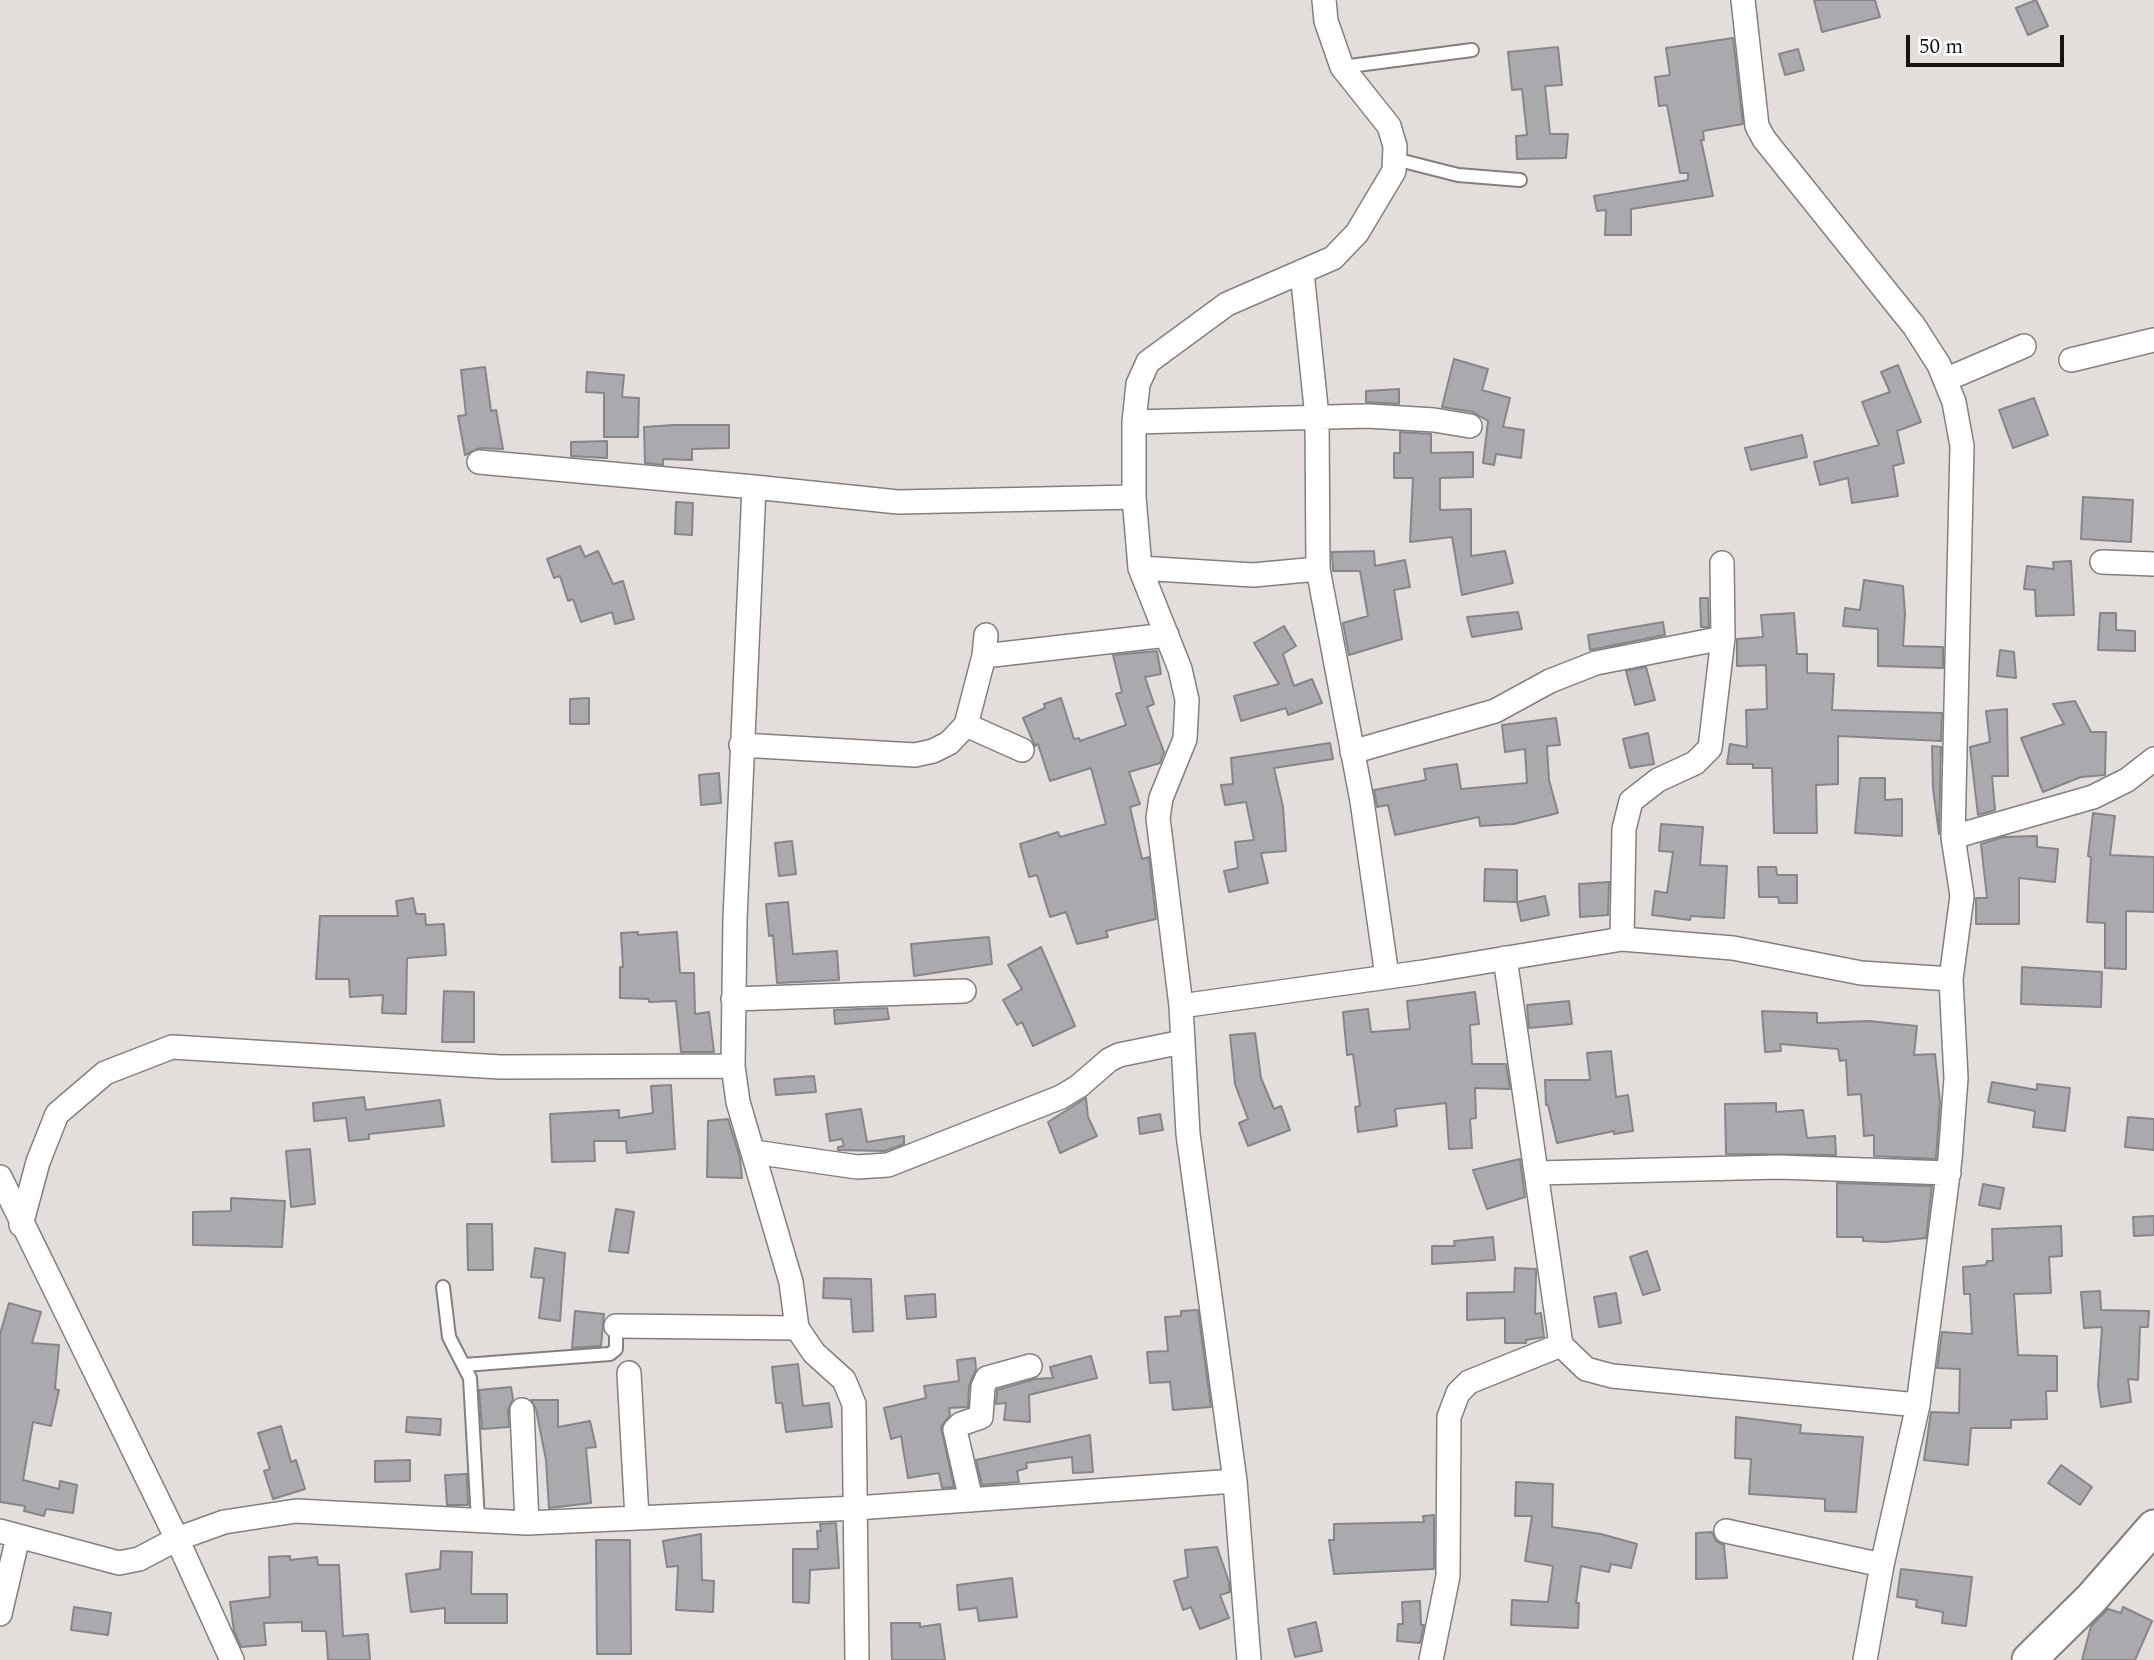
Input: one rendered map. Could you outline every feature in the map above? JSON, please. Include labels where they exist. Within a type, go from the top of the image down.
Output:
[{"type":"main road","points":[[2029,1660],[2091,1599],[2154,1527]]},
{"type":"street","points":[[1249,1660],[1236,1481],[1188,1134],[1181,1006],[1159,807],[1185,739],[1188,719],[1180,669],[1140,568],[1134,498],[1133,422],[1138,384],[1148,362],[1227,304],[1333,258],[1357,233],[1385,191],[1394,172],[1395,146],[1389,127],[1342,67],[1326,21],[1324,0]]},
{"type":"street","points":[[1743,0],[1757,126],[1764,139],[1914,326],[1939,365],[1954,402],[1962,446],[1953,837],[1962,896],[1951,979],[1956,1078],[1949,1173],[1918,1405],[1882,1565],[1865,1660]]},
{"type":"street","points":[[1302,272],[1317,417],[1318,569],[1362,800],[1387,976]]},
{"type":"street","points":[[2071,360],[2154,340]]},
{"type":"street","points":[[1945,380],[2024,346]]},
{"type":"street","points":[[1133,422],[1368,416],[1470,426]]},
{"type":"street","points":[[479,461],[898,502],[1134,498]]},
{"type":"street","points":[[754,487],[741,745],[733,1066],[738,1102],[791,1282],[797,1328],[814,1353],[836,1370],[851,1392],[856,1508],[857,1660]]},
{"type":"street","points":[[2102,562],[2154,564]]},
{"type":"street","points":[[1622,939],[1624,829],[1631,801],[1658,780],[1695,763],[1710,748],[1723,638],[1722,563]]},
{"type":"street","points":[[1140,568],[1253,575],[1318,569]]},
{"type":"street","points":[[741,745],[915,755],[949,743],[965,725],[985,645],[1167,635]]},
{"type":"street","points":[[1352,752],[1494,711],[1550,681],[1596,663],[1723,638]]},
{"type":"street","points":[[965,725],[1022,750]]},
{"type":"street","points":[[1953,837],[2093,797],[2126,780],[2154,759]]},
{"type":"street","points":[[1181,1006],[1622,939],[1733,948],[1861,972],[1951,979]]},
{"type":"street","points":[[1505,958],[1561,1345],[1586,1369],[1612,1376],[1918,1405]]},
{"type":"street","points":[[733,999],[964,992]]},
{"type":"street","points":[[754,1152],[857,1167],[888,1165],[1061,1097],[1119,1055],[1182,1042]]},
{"type":"street","points":[[22,1225],[38,1162],[57,1114],[105,1073],[172,1047],[500,1067],[733,1066]]},
{"type":"street","points":[[1537,1173],[1779,1167],[1949,1173]]},
{"type":"street","points":[[0,1177],[177,1539],[232,1660]]},
{"type":"street","points":[[615,1322],[797,1328]]},
{"type":"street","points":[[1432,1660],[1448,1576],[1448,1417],[1458,1393],[1469,1382],[1561,1345]]},
{"type":"street","points":[[971,1500],[955,1430],[961,1424],[981,1417],[983,1387],[987,1378],[1030,1366]]},
{"type":"street","points":[[629,1373],[636,1518]]},
{"type":"street","points":[[522,1410],[527,1523]]},
{"type":"street","points":[[0,1614],[9,1534],[119,1563],[139,1559],[177,1539],[224,1522],[296,1511],[527,1523],[856,1508],[1236,1481]]},
{"type":"street","points":[[1726,1531],[1882,1565]]},
{"type":"lane","points":[[1342,67],[1472,50]]},
{"type":"lane","points":[[1395,159],[1470,177],[1520,180]]},
{"type":"lane","points":[[443,1287],[449,1337],[471,1378],[478,1521]]},
{"type":"lane","points":[[464,1365],[610,1354],[616,1349],[615,1322]]},
{"type":"building","points":[[1814,0],[1875,0],[1880,17],[1822,32]]},
{"type":"building","points":[[2036,0],[2048,26],[2028,35],[2016,8]]},
{"type":"building","points":[[1733,38],[1743,124],[1703,131],[1704,140],[1701,140],[1713,196],[1631,209],[1631,235],[1605,235],[1606,210],[1597,211],[1594,196],[1688,180],[1688,173],[1680,173],[1667,105],[1659,106],[1655,77],[1670,75],[1666,48]]},
{"type":"building","points":[[1558,47],[1562,85],[1545,86],[1550,134],[1568,134],[1566,158],[1517,159],[1516,136],[1527,135],[1522,89],[1512,90],[1508,52]]},
{"type":"building","points":[[1798,49],[1804,70],[1785,75],[1779,54]]},
{"type":"building","points":[[1454,359],[1488,369],[1482,390],[1510,398],[1503,427],[1524,430],[1521,458],[1496,454],[1494,465],[1483,463],[1488,421],[1473,412],[1442,407]]},
{"type":"building","points":[[1898,365],[1921,422],[1897,431],[1904,463],[1893,466],[1898,496],[1852,503],[1848,478],[1820,485],[1814,462],[1879,445],[1862,402],[1890,392],[1881,372]]},
{"type":"building","points":[[485,367],[491,411],[496,410],[503,449],[480,448],[465,455],[458,416],[466,415],[461,370]]},
{"type":"building","points":[[587,372],[624,375],[622,397],[639,398],[638,437],[604,437],[604,393],[586,392]]},
{"type":"building","points":[[1399,389],[1399,404],[1366,402],[1366,391]]},
{"type":"building","points":[[2034,398],[2048,435],[2013,448],[1999,410]]},
{"type":"building","points":[[729,425],[729,448],[692,449],[692,460],[663,459],[663,465],[645,463],[644,427]]},
{"type":"building","points":[[1400,432],[1431,434],[1431,453],[1473,452],[1473,477],[1440,478],[1440,510],[1471,509],[1471,556],[1505,551],[1513,583],[1462,595],[1452,537],[1410,542],[1413,478],[1394,478],[1394,453],[1400,453]]},
{"type":"building","points":[[1802,435],[1807,457],[1751,470],[1745,448]]},
{"type":"building","points":[[607,441],[607,458],[571,456],[571,442]]},
{"type":"building","points":[[2083,497],[2133,500],[2131,542],[2081,539]]},
{"type":"building","points":[[676,502],[693,503],[692,535],[675,534]]},
{"type":"building","points":[[580,546],[585,557],[598,551],[613,584],[623,581],[634,619],[615,624],[612,612],[581,622],[573,599],[568,601],[560,576],[554,578],[547,559]]},
{"type":"building","points":[[1374,551],[1375,566],[1405,560],[1410,587],[1394,590],[1402,639],[1349,655],[1343,623],[1368,616],[1360,571],[1333,571],[1332,552]]},
{"type":"building","points":[[2071,561],[2074,615],[2036,616],[2035,590],[2024,589],[2027,566],[2054,569],[2053,562]]},
{"type":"building","points":[[1864,580],[1903,586],[1903,646],[1943,647],[1943,668],[1878,666],[1878,629],[1843,626],[1845,608],[1860,610]]},
{"type":"building","points":[[1700,598],[1708,598],[1709,627],[1701,627]]},
{"type":"building","points":[[1518,612],[1522,629],[1472,637],[1467,617]]},
{"type":"building","points":[[1794,613],[1797,654],[1807,654],[1807,673],[1834,674],[1832,710],[1942,713],[1941,741],[1838,736],[1838,784],[1816,785],[1817,833],[1774,833],[1772,768],[1753,768],[1753,764],[1727,764],[1730,744],[1747,747],[1746,710],[1767,709],[1766,665],[1737,666],[1737,639],[1763,637],[1761,615]]},
{"type":"building","points":[[2100,613],[2116,613],[2116,630],[2135,631],[2135,651],[2098,650]]},
{"type":"building","points":[[1663,622],[1665,635],[1590,650],[1588,635]]},
{"type":"building","points":[[1284,626],[1296,646],[1283,654],[1294,686],[1312,679],[1322,703],[1288,715],[1286,708],[1241,721],[1234,696],[1279,684],[1254,643]]},
{"type":"building","points":[[2000,650],[2014,652],[2016,678],[1997,676]]},
{"type":"building","points":[[1157,651],[1161,674],[1145,677],[1154,704],[1147,707],[1164,752],[1160,763],[1129,772],[1140,804],[1130,807],[1142,859],[1149,857],[1156,919],[1106,931],[1108,937],[1077,944],[1066,912],[1050,917],[1037,875],[1029,877],[1020,844],[1058,832],[1060,837],[1106,824],[1091,768],[1050,781],[1038,744],[1035,746],[1023,718],[1045,708],[1044,704],[1061,698],[1074,739],[1079,738],[1080,741],[1126,725],[1116,694],[1122,692],[1113,655]]},
{"type":"building","points":[[1646,667],[1655,700],[1635,705],[1626,671]]},
{"type":"building","points":[[589,698],[589,724],[570,724],[570,699]]},
{"type":"building","points":[[2075,701],[2091,732],[2106,732],[2105,775],[2081,777],[2043,792],[2021,738],[2064,724],[2053,704]]},
{"type":"building","points":[[2007,709],[2008,776],[1992,776],[1995,810],[1978,815],[1970,747],[1990,742],[1986,711]]},
{"type":"building","points":[[1556,718],[1560,745],[1547,746],[1549,780],[1558,813],[1514,824],[1480,826],[1479,817],[1395,835],[1388,805],[1377,807],[1374,790],[1426,780],[1424,769],[1457,764],[1461,789],[1527,783],[1525,749],[1505,752],[1502,725]]},
{"type":"building","points":[[1648,733],[1654,764],[1630,768],[1623,739]]},
{"type":"building","points":[[1330,743],[1333,759],[1274,768],[1283,807],[1286,851],[1261,853],[1268,883],[1229,892],[1224,871],[1238,868],[1235,842],[1254,840],[1246,802],[1225,805],[1221,785],[1233,784],[1231,758]]},
{"type":"building","points":[[1932,746],[1941,747],[1939,834],[1933,788]]},
{"type":"building","points":[[719,773],[721,803],[701,805],[699,775]]},
{"type":"building","points":[[1860,778],[1885,778],[1885,800],[1902,799],[1902,836],[1855,833]]},
{"type":"building","points":[[2093,813],[2115,816],[2110,855],[2154,857],[2154,912],[2126,911],[2126,969],[2105,968],[2105,923],[2087,922],[2091,857],[2088,856]]},
{"type":"building","points":[[1661,824],[1703,827],[1700,865],[1727,866],[1724,918],[1691,916],[1690,920],[1652,915],[1655,891],[1667,893],[1673,852],[1659,851]]},
{"type":"building","points":[[2037,836],[2037,847],[2058,849],[2055,882],[2019,878],[2019,924],[1976,924],[1976,898],[1987,898],[1981,844],[2003,837]]},
{"type":"building","points":[[792,841],[796,874],[779,876],[775,843]]},
{"type":"building","points":[[1758,867],[1776,867],[1777,875],[1797,875],[1797,903],[1779,903],[1778,897],[1759,897]]},
{"type":"building","points":[[1485,869],[1517,870],[1517,902],[1484,901]]},
{"type":"building","points":[[1609,882],[1608,915],[1580,917],[1579,884]]},
{"type":"building","points":[[1545,896],[1549,915],[1521,921],[1517,902]]},
{"type":"building","points":[[413,898],[416,914],[425,914],[426,925],[444,924],[446,955],[407,958],[406,1014],[382,1013],[383,995],[350,997],[349,979],[316,979],[320,916],[398,916],[396,901]]},
{"type":"building","points":[[788,902],[793,954],[837,951],[839,980],[777,983],[773,935],[769,936],[766,904]]},
{"type":"building","points":[[638,932],[638,935],[677,932],[680,973],[694,973],[695,1014],[709,1012],[714,1052],[681,1052],[676,1001],[649,1002],[649,999],[620,998],[620,967],[623,967],[621,933]]},
{"type":"building","points":[[989,937],[992,964],[914,976],[911,944]]},
{"type":"building","points":[[1041,947],[1075,1026],[1033,1046],[1022,1022],[1017,1025],[1003,1000],[1022,989],[1008,965]]},
{"type":"building","points":[[2022,967],[2102,972],[2101,1007],[2021,1004]]},
{"type":"building","points":[[444,991],[474,992],[474,1042],[442,1042]]},
{"type":"building","points":[[1475,992],[1479,1024],[1470,1025],[1472,1064],[1506,1064],[1510,1089],[1475,1088],[1476,1118],[1470,1119],[1472,1148],[1449,1149],[1446,1103],[1395,1109],[1397,1126],[1358,1132],[1355,1107],[1360,1106],[1353,1054],[1347,1055],[1343,1012],[1368,1009],[1371,1032],[1410,1029],[1407,1001]]},
{"type":"building","points":[[1569,1001],[1572,1024],[1529,1028],[1527,1005]]},
{"type":"building","points":[[887,1008],[889,1019],[835,1024],[834,1010]]},
{"type":"building","points":[[1762,1011],[1817,1013],[1817,1023],[1869,1021],[1917,1026],[1914,1055],[1935,1054],[1940,1102],[1936,1159],[1874,1156],[1874,1135],[1864,1136],[1861,1094],[1848,1095],[1846,1060],[1840,1061],[1838,1049],[1780,1044],[1781,1051],[1765,1052]]},
{"type":"building","points":[[1255,1033],[1261,1078],[1274,1109],[1281,1106],[1290,1130],[1248,1146],[1239,1123],[1248,1119],[1235,1084],[1230,1035]]},
{"type":"building","points":[[1611,1051],[1616,1097],[1628,1095],[1633,1131],[1614,1134],[1614,1131],[1557,1143],[1546,1105],[1545,1080],[1590,1080],[1587,1053]]},
{"type":"building","points":[[814,1076],[816,1092],[776,1095],[774,1079]]},
{"type":"building","points":[[1992,1082],[2037,1090],[2037,1084],[2070,1088],[2065,1131],[2033,1127],[2035,1111],[1988,1102]]},
{"type":"building","points":[[671,1085],[675,1149],[627,1153],[626,1141],[594,1141],[595,1161],[552,1162],[550,1114],[619,1110],[619,1118],[653,1113],[651,1086]]},
{"type":"building","points":[[364,1097],[366,1110],[440,1100],[444,1126],[369,1134],[369,1139],[349,1141],[346,1118],[314,1121],[313,1103]]},
{"type":"building","points":[[1086,1098],[1088,1117],[1097,1136],[1060,1153],[1048,1122]]},
{"type":"building","points":[[1776,1103],[1776,1112],[1803,1110],[1807,1138],[1835,1136],[1836,1155],[1726,1154],[1725,1104]]},
{"type":"building","points":[[861,1109],[867,1142],[904,1136],[904,1144],[885,1151],[838,1150],[838,1147],[844,1146],[842,1139],[830,1141],[826,1114]]},
{"type":"building","points":[[1160,1114],[1163,1130],[1140,1134],[1138,1118]]},
{"type":"building","points":[[2128,1117],[2154,1119],[2154,1150],[2125,1147]]},
{"type":"building","points":[[728,1119],[740,1158],[742,1178],[707,1177],[708,1121]]},
{"type":"building","points":[[310,1149],[315,1204],[291,1207],[286,1151]]},
{"type":"building","points":[[1520,1159],[1525,1197],[1487,1209],[1473,1170]]},
{"type":"building","points":[[1837,1183],[1932,1186],[1926,1238],[1886,1242],[1863,1241],[1863,1237],[1837,1237]]},
{"type":"building","points":[[1983,1184],[2004,1188],[2000,1209],[1979,1205]]},
{"type":"building","points":[[231,1198],[285,1201],[282,1247],[193,1245],[193,1212],[231,1211]]},
{"type":"building","points":[[616,1209],[634,1212],[628,1253],[609,1251]]},
{"type":"building","points":[[2154,1216],[2154,1235],[2134,1236],[2133,1217]]},
{"type":"building","points":[[467,1224],[492,1224],[493,1270],[468,1270]]},
{"type":"building","points":[[2061,1226],[2062,1256],[2049,1257],[2051,1293],[2014,1294],[2018,1355],[2057,1356],[2057,1391],[2046,1391],[2047,1419],[2011,1420],[2011,1428],[1971,1428],[1968,1465],[1924,1460],[1931,1412],[1959,1413],[1960,1369],[1937,1368],[1942,1332],[1972,1334],[1970,1294],[1964,1294],[1963,1267],[1986,1265],[1987,1261],[1993,1261],[1992,1229]]},
{"type":"building","points":[[1493,1237],[1495,1260],[1432,1264],[1432,1246],[1455,1246],[1454,1241]]},
{"type":"building","points":[[535,1248],[565,1253],[560,1321],[539,1318],[544,1278],[531,1277]]},
{"type":"building","points":[[1647,1251],[1660,1290],[1643,1295],[1630,1257]]},
{"type":"building","points":[[1515,1268],[1536,1269],[1535,1314],[1541,1313],[1544,1337],[1526,1340],[1526,1343],[1505,1343],[1505,1318],[1467,1320],[1467,1293],[1514,1292]]},
{"type":"building","points":[[824,1278],[871,1279],[873,1331],[853,1332],[851,1299],[823,1298]]},
{"type":"building","points":[[2100,1291],[2101,1310],[2149,1311],[2148,1327],[2140,1327],[2138,1380],[2128,1379],[2131,1402],[2101,1407],[2098,1386],[2102,1327],[2084,1328],[2081,1292]]},
{"type":"building","points":[[1616,1293],[1621,1323],[1599,1327],[1594,1297]]},
{"type":"building","points":[[935,1294],[936,1317],[907,1319],[905,1296]]},
{"type":"building","points":[[9,1303],[41,1312],[32,1343],[59,1345],[55,1389],[59,1390],[51,1426],[33,1422],[23,1480],[59,1489],[60,1481],[77,1485],[73,1513],[46,1509],[44,1516],[24,1511],[25,1506],[0,1502],[0,1334]]},
{"type":"building","points":[[1198,1310],[1211,1407],[1173,1410],[1170,1382],[1150,1383],[1147,1352],[1168,1351],[1165,1317],[1181,1316],[1181,1311]]},
{"type":"building","points":[[575,1311],[604,1314],[601,1346],[572,1348]]},
{"type":"building","points":[[1091,1356],[1097,1378],[1029,1395],[1030,1422],[1004,1420],[1006,1403],[996,1404],[997,1390],[1035,1379],[1053,1378],[1050,1367]]},
{"type":"building","points":[[975,1358],[976,1369],[969,1386],[968,1407],[949,1408],[950,1415],[941,1427],[954,1487],[942,1488],[939,1473],[908,1478],[901,1436],[891,1439],[884,1408],[926,1398],[924,1386],[959,1381],[957,1360]]},
{"type":"building","points":[[798,1364],[803,1406],[829,1403],[832,1427],[786,1432],[782,1403],[776,1403],[772,1367]]},
{"type":"building","points":[[511,1387],[513,1399],[508,1410],[509,1427],[482,1429],[479,1390]]},
{"type":"building","points":[[531,1400],[558,1400],[558,1427],[590,1421],[596,1447],[586,1448],[591,1503],[549,1508],[546,1460],[536,1409]]},
{"type":"building","points":[[407,1417],[441,1419],[440,1435],[406,1432]]},
{"type":"building","points":[[1736,1417],[1801,1425],[1800,1433],[1863,1437],[1856,1512],[1825,1511],[1825,1499],[1749,1494],[1751,1459],[1735,1458]]},
{"type":"building","points":[[281,1426],[291,1462],[296,1460],[305,1489],[273,1499],[264,1471],[270,1469],[258,1433]]},
{"type":"building","points":[[1090,1435],[1093,1472],[1073,1473],[1072,1457],[1026,1463],[1027,1468],[1017,1471],[1019,1482],[982,1485],[976,1460]]},
{"type":"building","points":[[410,1460],[410,1481],[375,1482],[375,1461]]},
{"type":"building","points":[[2061,1465],[2092,1487],[2080,1505],[2048,1483]]},
{"type":"building","points":[[467,1474],[468,1505],[447,1505],[445,1475]]},
{"type":"building","points":[[1516,1482],[1553,1484],[1552,1527],[1601,1534],[1637,1544],[1631,1568],[1611,1564],[1609,1572],[1581,1566],[1576,1603],[1579,1603],[1578,1628],[1511,1625],[1512,1600],[1548,1602],[1553,1566],[1525,1561],[1532,1516],[1515,1516]]},
{"type":"building","points":[[1434,1515],[1434,1569],[1334,1574],[1329,1540],[1334,1540],[1334,1524],[1424,1522],[1423,1516]]},
{"type":"building","points":[[836,1523],[839,1568],[810,1570],[809,1603],[793,1602],[793,1549],[818,1549],[817,1531],[821,1531],[820,1524]]},
{"type":"building","points":[[1712,1532],[1716,1541],[1724,1545],[1727,1578],[1696,1579],[1696,1533]]},
{"type":"building","points":[[701,1534],[702,1580],[714,1581],[713,1612],[676,1610],[678,1566],[667,1567],[663,1541]]},
{"type":"building","points":[[596,1540],[630,1540],[631,1654],[597,1654]]},
{"type":"building","points":[[1217,1547],[1229,1582],[1230,1592],[1220,1595],[1229,1618],[1200,1629],[1191,1607],[1183,1610],[1174,1581],[1188,1577],[1185,1550]]},
{"type":"building","points":[[441,1551],[472,1552],[471,1594],[507,1594],[507,1623],[445,1623],[445,1608],[411,1612],[406,1574],[440,1569]]},
{"type":"building","points":[[290,1556],[290,1560],[317,1557],[318,1565],[339,1565],[343,1636],[368,1634],[370,1660],[328,1660],[326,1631],[302,1631],[302,1622],[264,1623],[266,1645],[241,1647],[234,1631],[230,1602],[270,1597],[269,1557]]},
{"type":"building","points":[[1901,1569],[1972,1577],[1966,1626],[1942,1623],[1943,1612],[1916,1607],[1917,1600],[1897,1597]]},
{"type":"building","points":[[1012,1578],[1017,1617],[979,1621],[977,1608],[959,1610],[957,1585]]},
{"type":"building","points":[[1420,1601],[1421,1625],[1424,1625],[1420,1643],[1397,1641],[1398,1624],[1403,1624],[1402,1602]]},
{"type":"building","points":[[74,1607],[111,1613],[108,1635],[71,1630]]},
{"type":"building","points":[[2123,1607],[2152,1621],[2135,1660],[2082,1660],[2091,1626],[2108,1609],[2121,1613]]},
{"type":"building","points":[[1316,1622],[1322,1651],[1295,1657],[1288,1629]]},
{"type":"building","points":[[891,1623],[920,1623],[920,1627],[940,1624],[945,1660],[892,1660]]}]
